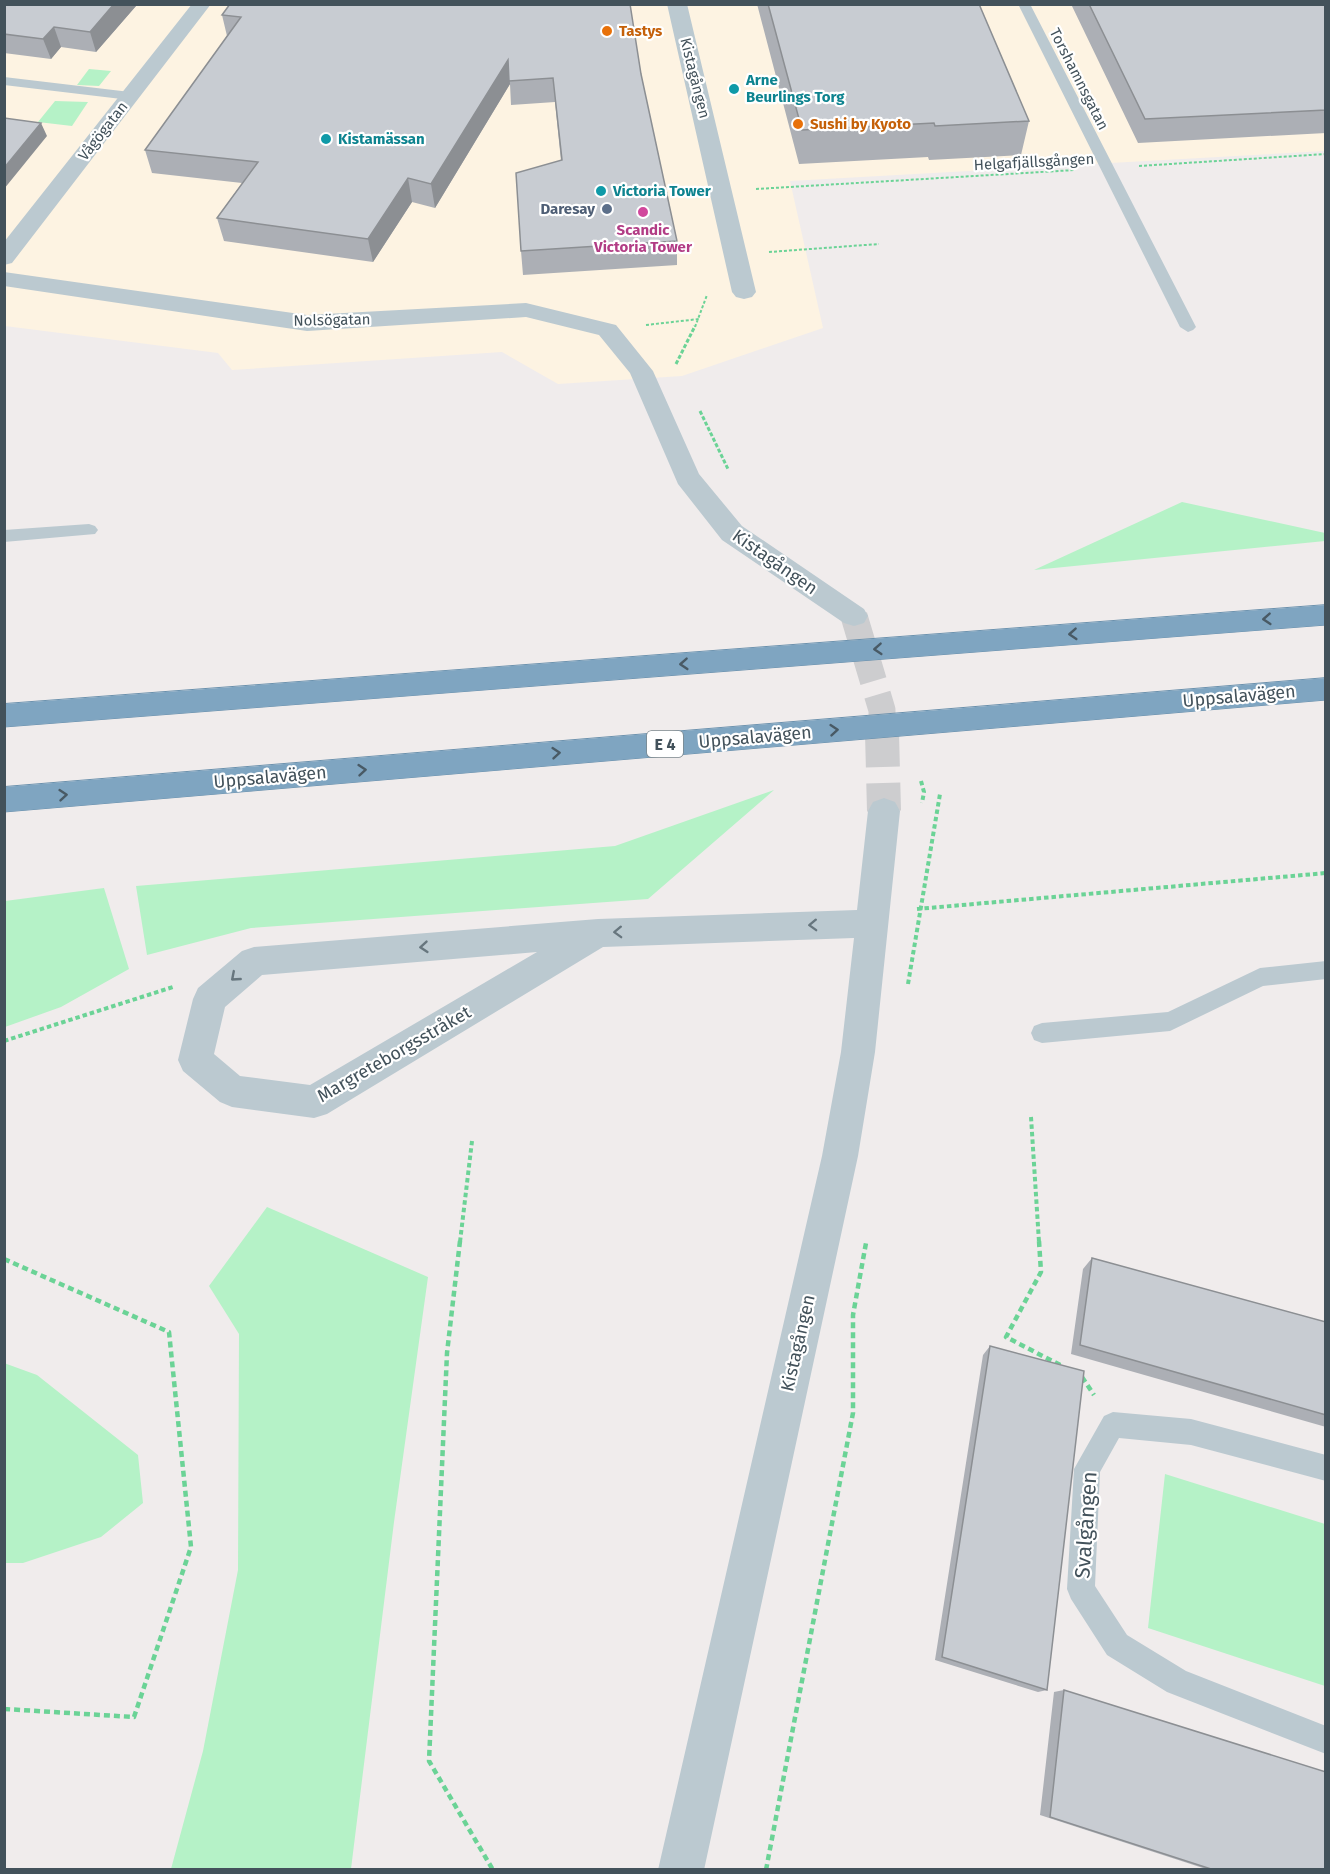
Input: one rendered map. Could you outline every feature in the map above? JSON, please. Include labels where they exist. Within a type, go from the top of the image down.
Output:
[{"type":"highway","points":[[4,716],[1326,615]]},
{"type":"highway","name":"Uppsalavägen","points":[[4,800],[1326,689]]},
{"type":"street","name":"Vågögatan","points":[[4,258],[202,4]]},
{"type":"street","name":"Kistagången","points":[[677,4],[744,292]]},
{"type":"street","name":"Nolsögatan","points":[[4,279],[307,323],[526,310],[607,330]]},
{"type":"street","name":"Kistagången","points":[[607,330],[641,371],[687,477],[732,533],[854,616]]},
{"type":"street","name":"Kistagången","points":[[681,1869],[840,1155],[858,1052],[884,811]]},
{"type":"street","name":"Margreteborgsstråket","points":[[598,933],[314,1102],[232,1092],[195,1060],[210,999],[254,961],[598,933],[872,923]]},
{"type":"lane","name":"Torshamnsgatan","points":[[1024,4],[1188,327]]},
{"type":"lane","points":[[4,81],[130,96]]},
{"type":"lane","points":[[4,536],[89,530]]},
{"type":"lane","points":[[1042,1033],[1170,1022],[1260,977],[1326,970]]},
{"type":"lane","name":"Svalgången","points":[[1326,1468],[1191,1432],[1113,1425],[1087,1469],[1081,1589],[1117,1645],[1177,1682],[1326,1740]]},
{"type":"path","name":"Helgafjällsgången","points":[[755,189],[1326,154]]},
{"type":"path","points":[[762,252],[879,244]]},
{"type":"path","points":[[607,330],[699,319]]},
{"type":"path","points":[[676,363],[681,373]]},
{"type":"path","points":[[696,405],[733,478]]},
{"type":"path","points":[[907,992],[919,909],[940,794]]},
{"type":"path","points":[[910,909],[1326,873]]},
{"type":"path","points":[[4,1041],[174,986]]},
{"type":"path","points":[[1031,1117],[1041,1272],[1005,1337],[1082,1376]]},
{"type":"path","points":[[472,1141],[447,1353],[429,1761],[493,1869]]},
{"type":"path","points":[[766,1869],[852,1413],[854,1315],[867,1234]]},
{"type":"path","points":[[4,1259],[168,1332],[191,1547],[134,1717],[4,1709]]},
{"type":"shaded area","points":[[5,5],[1325,5],[1325,151],[790,181],[823,328],[682,376],[558,384],[502,352],[232,370],[218,353],[5,326]]},
{"type":"green space","points":[[89,69],[111,71],[99,86],[77,85]]},
{"type":"green space","points":[[55,101],[88,102],[72,126],[38,122]]},
{"type":"green space","points":[[1182,502],[1325,533],[1325,541],[1034,570]]},
{"type":"green space","points":[[774,790],[648,899],[251,928],[147,955],[136,886],[615,846]]},
{"type":"green space","points":[[104,888],[129,969],[61,1007],[5,1027],[5,901]]},
{"type":"green space","points":[[267,1207],[428,1277],[394,1522],[351,1869],[171,1869],[203,1751],[238,1570],[239,1334],[209,1286]]},
{"type":"green space","points":[[4,1363],[37,1375],[138,1455],[143,1503],[101,1537],[23,1563],[5,1563]]},
{"type":"green space","points":[[1165,1474],[1325,1524],[1325,1686],[1148,1628]]},
{"type":"building","points":[[4,4],[114,4],[90,32],[54,27],[43,39],[4,34]]},
{"type":"building","name":"Kistamässan","points":[[230,4],[630,4],[641,74],[677,241],[521,251],[516,173],[562,160],[553,78],[509,81],[508,60],[431,184],[408,178],[368,239],[217,218],[258,162],[145,150],[241,17],[222,15]]},
{"type":"building","points":[[768,4],[979,4],[1029,121],[802,130]]},
{"type":"building","points":[[1089,4],[1326,4],[1326,110],[1145,119]]},
{"type":"building","points":[[4,118],[41,123],[4,168]]},
{"type":"building","points":[[1092,1258],[1326,1322],[1326,1415],[1080,1345]]},
{"type":"building","points":[[990,1346],[1084,1371],[1047,1690],[942,1657]]},
{"type":"building","points":[[1064,1690],[1326,1772],[1326,1869],[1211,1869],[1050,1817]]},
{"type":"tunnel","points":[[854,616],[882,710],[882,733]]},
{"type":"tunnel","points":[[882,733],[884,811]]},
{"type":"place","name":"Tastys","points":[[607,31]]},
{"type":"place","name":"Arne Beurlings Torg","points":[[734,89]]},
{"type":"place","name":"Sushi by Kyoto","points":[[798,124]]},
{"type":"place","name":"Kistamässan","points":[[326,139]]},
{"type":"place","name":"Victoria Tower","points":[[601,191]]},
{"type":"place","name":"Daresay","points":[[607,209]]},
{"type":"place","name":"Scandic Victoria Tower","points":[[643,212]]}]
